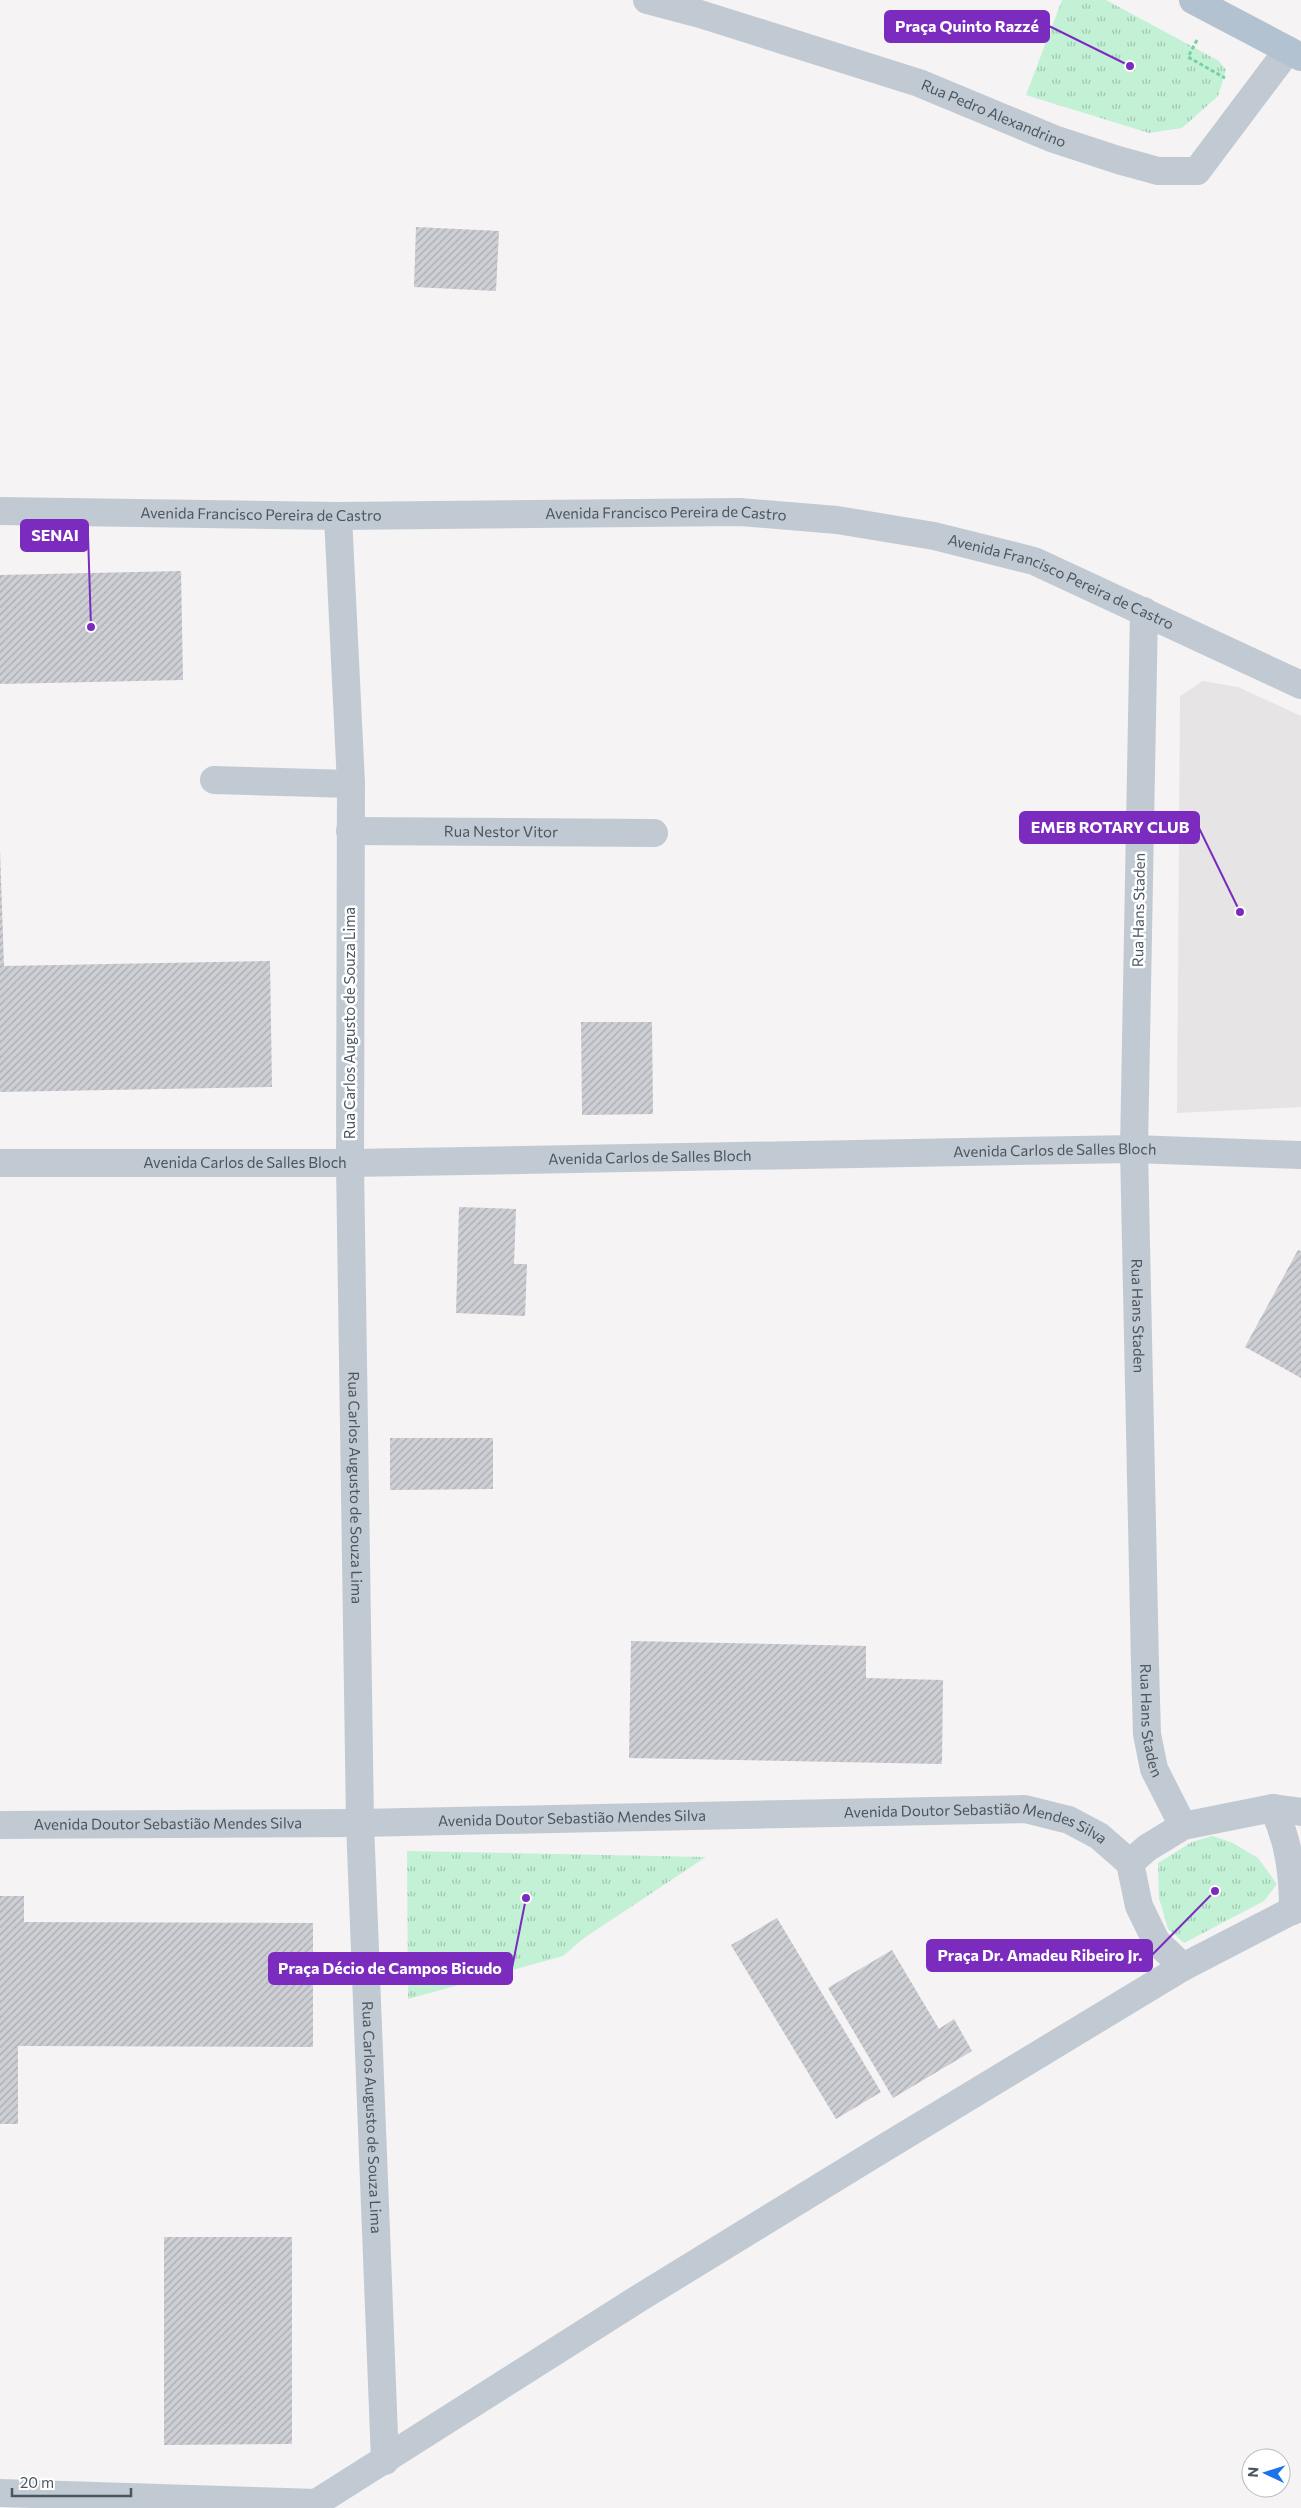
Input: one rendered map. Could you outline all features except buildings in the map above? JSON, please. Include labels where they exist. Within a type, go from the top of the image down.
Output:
[{"type":"main road","points":[[1202,5],[1294,54]]},
{"type":"street","name":"Rua Pedro Alexandrino","points":[[647,0],[700,14],[919,83],[1054,139],[1158,171],[1197,171],[1256,95],[1294,54]]},
{"type":"street","name":"Avenida Francisco Pereira de Castro","points":[[0,511],[338,516],[740,512],[837,520],[934,536],[1034,561],[1301,685]]},
{"type":"street","name":"Rua Carlos Augusto de Souza Lima","points":[[338,516],[351,784],[350,1163],[360,1823],[385,2461]]},
{"type":"street","name":"Rua Hans Staden","points":[[1144,611],[1134,1149],[1147,1734],[1154,1769],[1184,1826]]},
{"type":"street","points":[[214,780],[351,784]]},
{"type":"street","name":"Rua Nestor Vitor","points":[[350,831],[654,833]]},
{"type":"street","name":"Avenida Carlos de Salles Bloch","points":[[0,1163],[350,1163],[1134,1149],[1301,1155]]},
{"type":"street","points":[[0,2494],[312,2505],[385,2461],[649,2292],[1184,1968],[1297,1908],[1289,1853],[1282,1827],[1273,1808]]},
{"type":"street","points":[[1184,1968],[1156,1941],[1139,1906],[1130,1863],[1147,1848],[1184,1826],[1273,1808],[1301,1812]]},
{"type":"street","name":"Avenida Doutor Sebastião Mendes Silva","points":[[0,1825],[360,1823],[1025,1809],[1070,1820],[1099,1836],[1130,1863]]},
{"type":"path","points":[[1202,5],[1188,57],[1256,95]]},
{"type":"shaded area","points":[[1203,681],[1238,687],[1301,716],[1301,1107],[1177,1113],[1180,696]]},
{"type":"green space","points":[[1062,0],[1106,0],[1219,61],[1226,70],[1218,96],[1182,128],[1149,133],[1026,95]]},
{"type":"green space","points":[[1212,1836],[1231,1842],[1258,1858],[1277,1884],[1264,1901],[1184,1943],[1168,1929],[1159,1898],[1158,1863],[1192,1842]]},
{"type":"green space","points":[[407,1851],[706,1857],[584,1938],[563,1956],[408,1999]]},
{"type":"place","name":"Praça Quinto Razzé","points":[[1130,66]]},
{"type":"place","name":"SENAI","points":[[91,627]]},
{"type":"place","name":"EMEB ROTARY CLUB","points":[[1240,912]]},
{"type":"place","name":"Praça Dr. Amadeu Ribeiro Jr.","points":[[1215,1891]]},
{"type":"place","name":"Praça Décio de Campos Bicudo","points":[[526,1898]]}]
